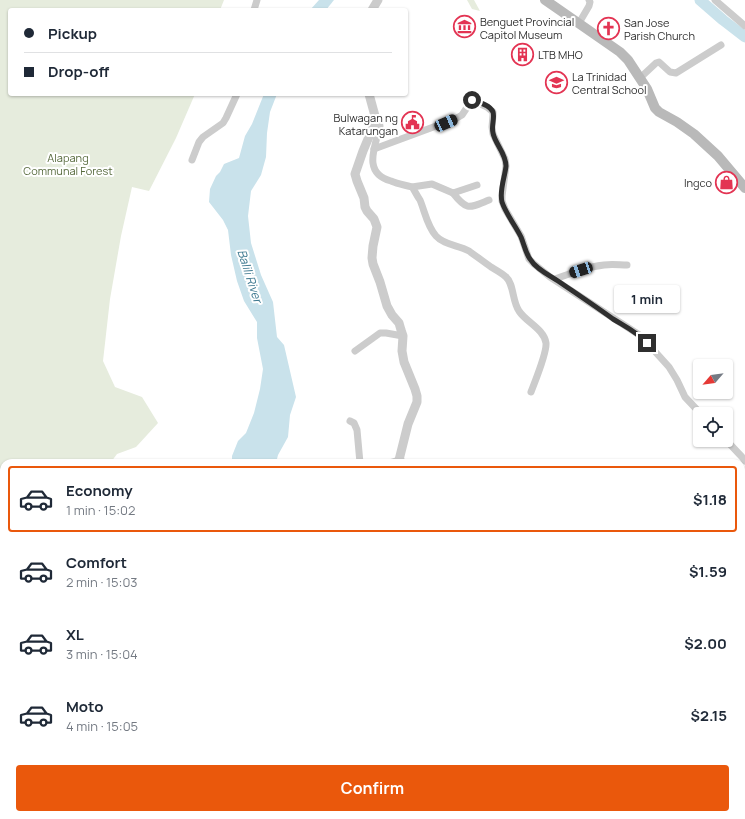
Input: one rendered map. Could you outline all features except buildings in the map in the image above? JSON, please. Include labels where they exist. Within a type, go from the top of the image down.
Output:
[{"type":"main road","points":[[545,0],[620,52],[628,60],[647,89],[655,108],[694,134],[718,156],[745,188]]},
{"type":"street","points":[[579,23],[589,6],[590,2],[588,0]]},
{"type":"street","points":[[715,0],[745,26]]},
{"type":"street","points":[[640,78],[659,62],[670,72],[676,73],[720,44]]},
{"type":"street","points":[[192,160],[199,142],[203,137],[223,123],[236,96]]},
{"type":"street","points":[[370,96],[374,116],[371,132],[355,174],[364,198],[365,207],[376,222],[377,227],[372,258],[374,270],[380,282],[387,306],[402,330],[402,350],[404,362],[417,396],[417,402],[406,428],[401,459]]},
{"type":"street","points":[[374,149],[455,119],[462,115],[472,100],[487,107],[493,112],[493,134],[505,159],[506,166],[502,201],[530,259],[534,264],[555,279],[641,336],[669,367],[685,397],[694,407]]},
{"type":"street","points":[[374,116],[379,121],[380,126],[372,162],[377,174],[390,181],[412,187],[432,184],[453,193],[464,205],[474,206],[489,200]]},
{"type":"street","points":[[453,193],[477,186]]},
{"type":"street","points":[[412,187],[420,200],[432,231],[437,237],[468,251],[506,277],[511,284],[515,303],[519,311],[539,330],[543,336],[546,342],[546,348],[531,392]]},
{"type":"street","points":[[555,279],[576,271],[594,267],[606,265],[627,265]]},
{"type":"street","points":[[355,351],[380,333],[403,336]]},
{"type":"street","points":[[350,421],[354,423],[357,430],[360,459]]},
{"type":"street","points":[[733,447],[744,459]]},
{"type":"green space","name":"Alapang Communal Forest","points":[[0,0],[224,0],[221,8],[8,8],[8,96],[194,96],[176,138],[149,191],[132,187],[121,236],[110,299],[103,361],[115,387],[142,397],[158,423],[136,447],[117,454],[113,459],[0,459]]},
{"type":"green space","points":[[467,0],[474,0],[480,11],[472,9]]},
{"type":"water","points":[[319,0],[334,0],[328,8],[312,8]]},
{"type":"water","name":"Balili River","points":[[263,96],[276,96],[270,112],[266,157],[261,175],[251,191],[248,216],[251,243],[261,275],[273,302],[277,337],[284,345],[296,397],[290,415],[288,437],[277,459],[232,459],[238,441],[246,433],[254,413],[263,369],[257,338],[257,322],[244,301],[237,281],[231,255],[228,230],[223,220],[209,202],[210,189],[216,176],[224,164],[239,158],[245,136],[252,124]]},
{"type":"waterway","points":[[700,0],[745,37]]},
{"type":"place","name":"Benguet Provincial Capitol Museum","points":[[465,27]]},
{"type":"place","name":"San Jose Parish Church","points":[[608,28]]},
{"type":"place","name":"LTB MHO","points":[[523,54]]},
{"type":"place","name":"La Trinidad Central School","points":[[557,82]]},
{"type":"place","name":"Bulwagan ng Katarungan","points":[[413,123]]},
{"type":"place","name":"Ingco","points":[[727,182]]},
{"type":"route","points":[[472,100],[491,109],[493,112],[493,134],[505,159],[506,166],[502,201],[523,241],[530,259],[550,277],[641,336],[647,343]]}]
